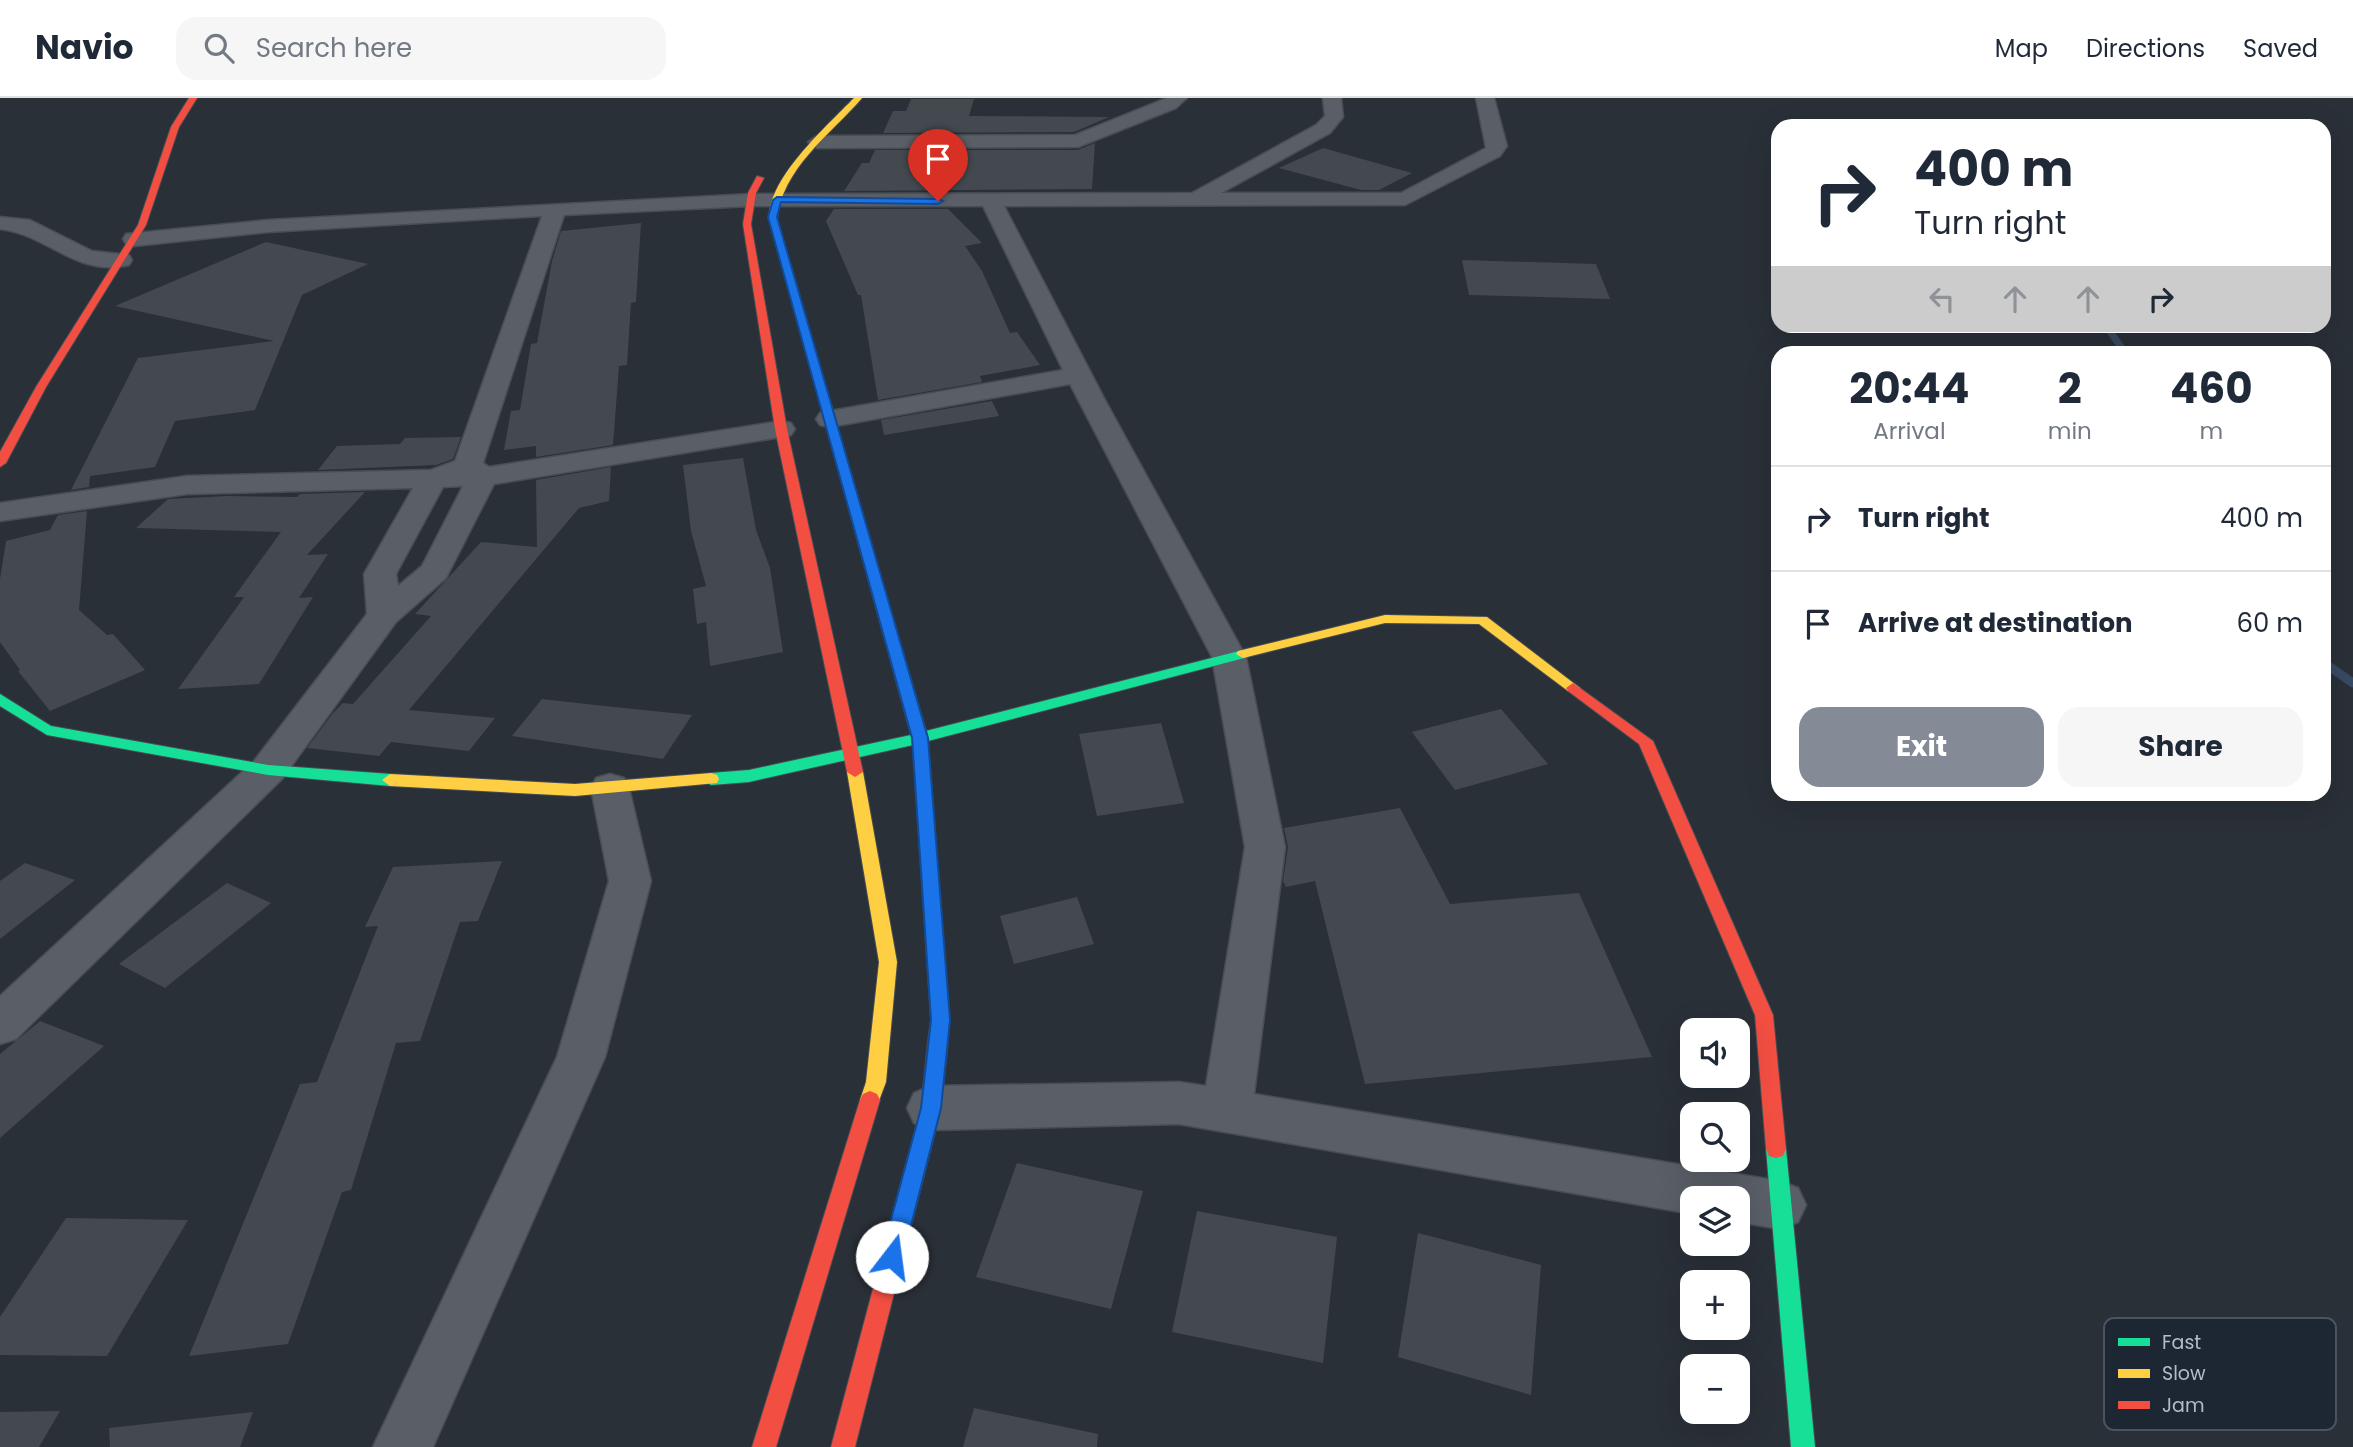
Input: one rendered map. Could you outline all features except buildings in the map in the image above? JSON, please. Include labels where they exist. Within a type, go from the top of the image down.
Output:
[{"type":"street","points":[[0,463],[41,387],[142,225],[175,127],[193,98]]},
{"type":"street","points":[[843,1447],[925,1108],[940,1020],[920,738],[824,420],[772,217],[780,190],[817,142],[858,98]]},
{"type":"street","points":[[817,142],[1078,141],[1170,104],[1178,98]]},
{"type":"street","points":[[1196,198],[1323,129],[1335,117],[1332,98]]},
{"type":"street","points":[[134,239],[268,226],[751,200],[1405,200],[1493,152],[1497,146],[1485,98]]},
{"type":"street","points":[[764,1447],[875,1108],[888,962],[852,753],[747,224],[751,200],[767,164]]},
{"type":"street","points":[[992,202],[1079,375],[1229,657],[1265,847],[1227,1110]]},
{"type":"street","points":[[0,1025],[268,770],[384,615],[435,571],[476,471],[555,209]]},
{"type":"street","points":[[0,223],[22,225],[87,258],[121,260]]},
{"type":"street","points":[[824,420],[1079,375]]},
{"type":"street","points":[[0,512],[187,485],[433,479],[788,427]]},
{"type":"street","points":[[384,615],[380,574],[433,479]]},
{"type":"street","points":[[0,699],[47,730],[268,770],[324,776],[561,790],[610,788],[749,776],[920,738],[1385,619],[1482,620],[1645,741],[1764,1015],[1803,1447]]},
{"type":"street","points":[[403,1447],[581,1057],[630,881],[610,788]]},
{"type":"street","points":[[925,1108],[1179,1103],[1780,1205]]},
{"type":"waterway","points":[[2111,333],[2120,346]]},
{"type":"waterway","points":[[2331,668],[2353,683]]},
{"type":"traffic: fast","points":[[864,542],[920,738],[940,1020],[938,1041]]},
{"type":"traffic: fast","points":[[711,779],[749,776],[920,738],[1243,654]]},
{"type":"traffic: fast","points":[[0,699],[47,730],[268,770],[390,780]]},
{"type":"traffic: fast","points":[[1776,1149],[1803,1447]]},
{"type":"traffic: slow","points":[[773,221],[774,206],[791,173],[858,98]]},
{"type":"traffic: slow","points":[[1243,654],[1385,619],[1482,620],[1573,688]]},
{"type":"traffic: slow","points":[[855,772],[888,962],[876,1082],[870,1100]]},
{"type":"traffic: slow","points":[[390,780],[575,790],[711,779]]},
{"type":"traffic: jam","points":[[0,463],[41,387],[142,225],[175,127],[193,98]]},
{"type":"traffic: jam","points":[[760,178],[752,193],[747,224],[781,429],[855,772]]},
{"type":"traffic: jam","points":[[773,221],[864,542]]},
{"type":"traffic: jam","points":[[1573,688],[1645,741],[1764,1015],[1776,1149]]},
{"type":"traffic: jam","points":[[843,1447],[931,1108],[938,1041]]},
{"type":"traffic: jam","points":[[764,1447],[870,1100]]},
{"type":"route","points":[[892,1257],[931,1108],[940,1020],[920,738],[772,217],[777,200],[938,201]]}]
